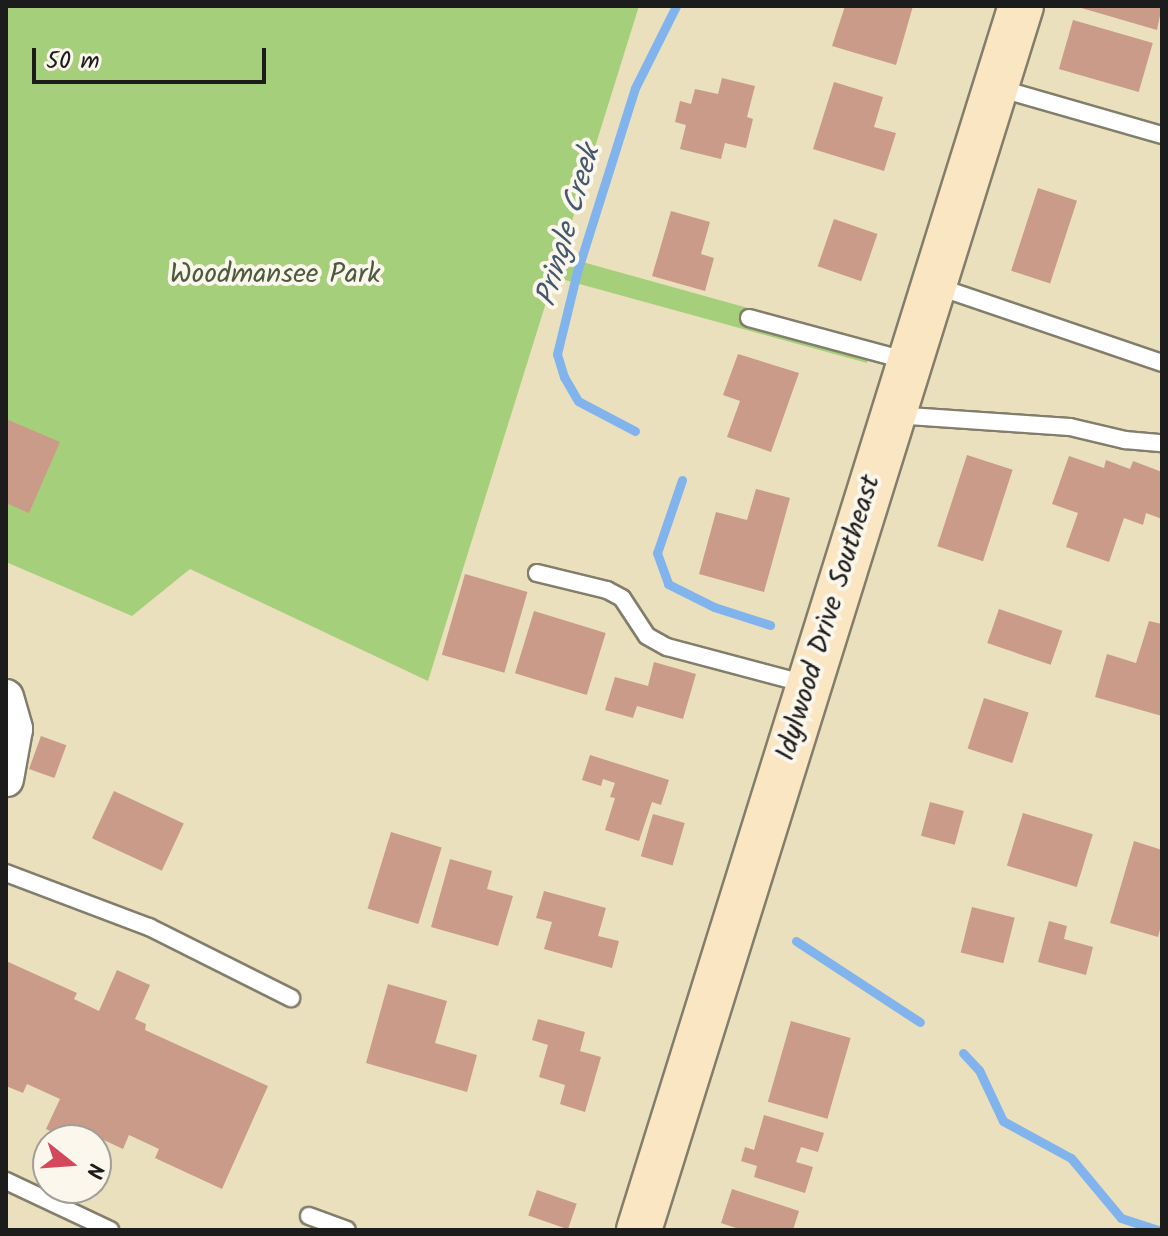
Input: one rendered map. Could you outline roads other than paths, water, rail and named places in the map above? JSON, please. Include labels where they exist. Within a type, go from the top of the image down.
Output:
[{"type":"street","name":"Idylwood Drive Southeast","points":[[639,1230],[1021,6]]},
{"type":"street","points":[[6,697],[15,729],[6,779]]},
{"type":"lane","points":[[995,87],[1162,135]]},
{"type":"lane","points":[[933,285],[1162,363]]},
{"type":"lane","points":[[749,318],[909,362]]},
{"type":"lane","points":[[892,414],[1070,427],[1125,440],[1162,443]]},
{"type":"lane","points":[[537,573],[607,590],[622,598],[647,636],[667,647],[808,684]]},
{"type":"lane","points":[[6,873],[149,927],[291,998]]},
{"type":"lane","points":[[6,1181],[110,1230]]},
{"type":"lane","points":[[309,1216],[347,1230]]},
{"type":"waterway","name":"Pringle Creek","points":[[635,431],[578,401],[564,377],[557,354],[577,272],[635,88],[676,6]]},
{"type":"waterway","name":"Pringle Creek","points":[[682,480],[657,553],[668,584],[714,607],[770,625]]},
{"type":"waterway","name":"Pringle Creek","points":[[796,941],[920,1022]]},
{"type":"waterway","name":"Pringle Creek","points":[[963,1053],[979,1070],[1003,1121],[1071,1158],[1121,1218],[1159,1230]]},
{"type":"park label","name":"Woodmansee Park","points":[[275,275]]}]
